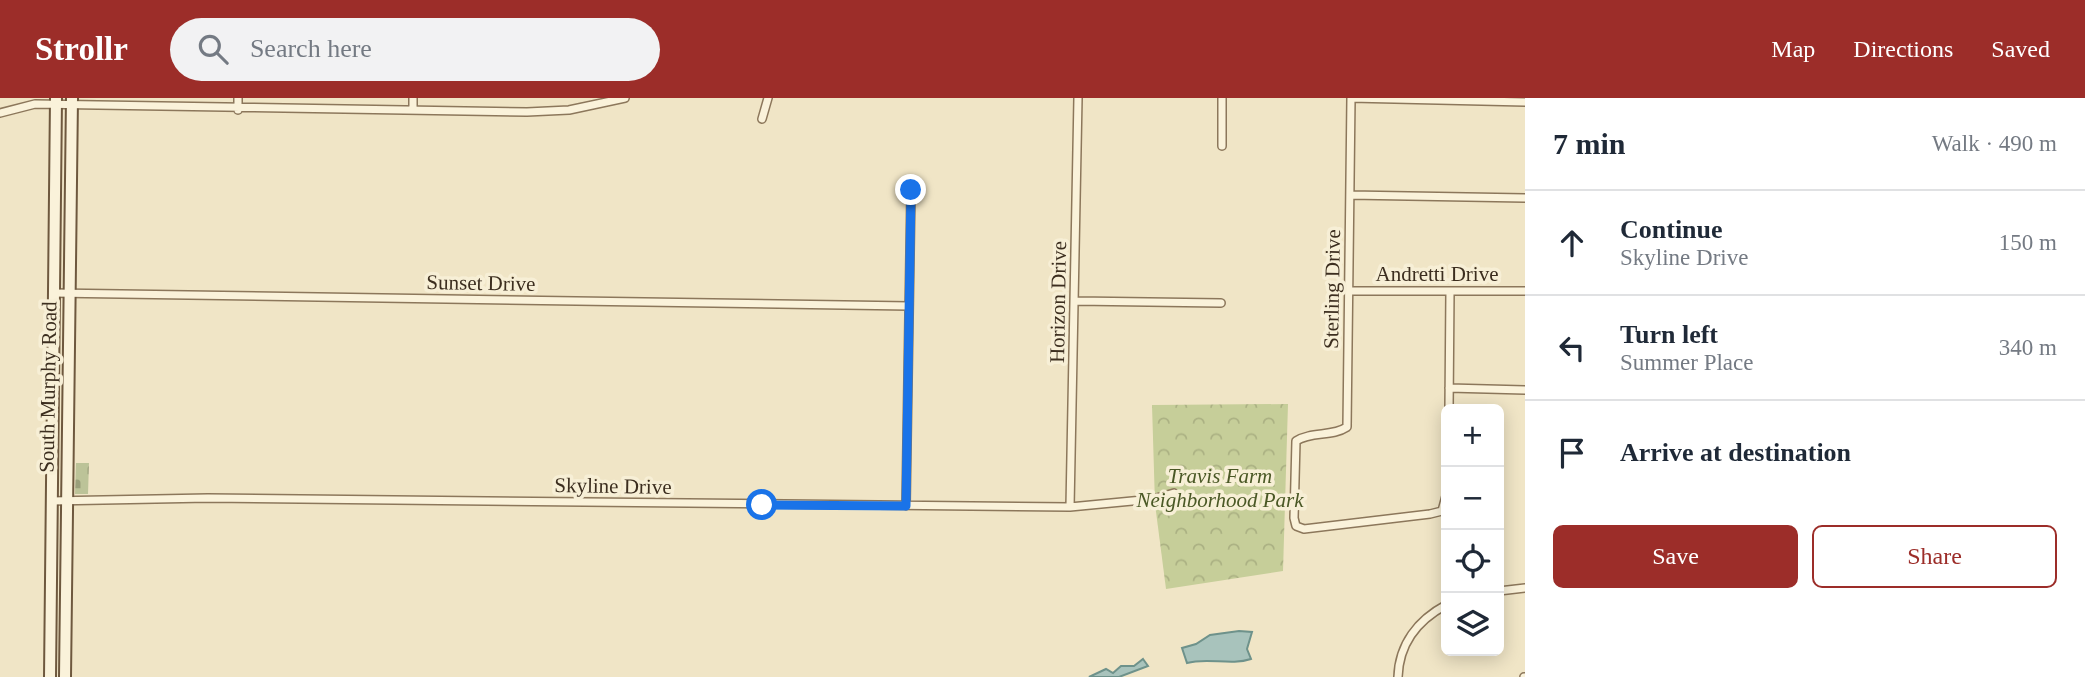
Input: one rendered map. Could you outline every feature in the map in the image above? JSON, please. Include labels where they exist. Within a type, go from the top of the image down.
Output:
[{"type":"main road","name":"South Murphy Road","points":[[50,677],[56,102]]},
{"type":"main road","name":"South Murphy Road","points":[[65,677],[65,501],[72,102]]},
{"type":"street","points":[[238,98],[238,110]]},
{"type":"street","points":[[413,98],[413,110]]},
{"type":"street","points":[[0,113],[56,102],[238,110],[541,111],[591,106],[625,98]]},
{"type":"street","points":[[762,119],[768,98]]},
{"type":"street","name":"Horizon Drive","points":[[1070,507],[1078,98]]},
{"type":"street","points":[[1222,98],[1222,145]]},
{"type":"street","points":[[1351,98],[1525,102]]},
{"type":"street","name":"Sterling Drive","points":[[1351,98],[1347,427],[1340,432],[1304,436],[1296,441],[1296,526],[1304,530],[1441,510]]},
{"type":"street","points":[[906,506],[911,190]]},
{"type":"street","points":[[1350,195],[1525,198]]},
{"type":"street","name":"Andretti Drive","points":[[1349,291],[1525,292]]},
{"type":"street","points":[[1449,404],[1450,291]]},
{"type":"street","name":"Sunset Drive","points":[[53,293],[909,306]]},
{"type":"street","points":[[1076,301],[1221,303]]},
{"type":"street","points":[[1450,388],[1525,390]]},
{"type":"street","name":"Skyline Drive","points":[[51,501],[208,498],[1070,507],[1153,499],[1174,493]]},
{"type":"street","points":[[1504,591],[1525,588]]},
{"type":"street","points":[[1398,677],[1402,651],[1414,629],[1441,608]]},
{"type":"green space","name":"Travis Farm Neighborhood Park","points":[[1288,404],[1283,571],[1166,589],[1155,504],[1152,405]]},
{"type":"green space","points":[[76,463],[89,463],[88,494],[75,494]]},
{"type":"water","points":[[1252,632],[1247,649],[1251,659],[1187,663],[1182,648],[1196,644],[1210,635]]},
{"type":"water","points":[[1143,659],[1148,666],[1119,677],[1089,677],[1106,669],[1113,673],[1121,666],[1134,666]]},
{"type":"route","points":[[762,505],[906,506],[911,190]]}]
